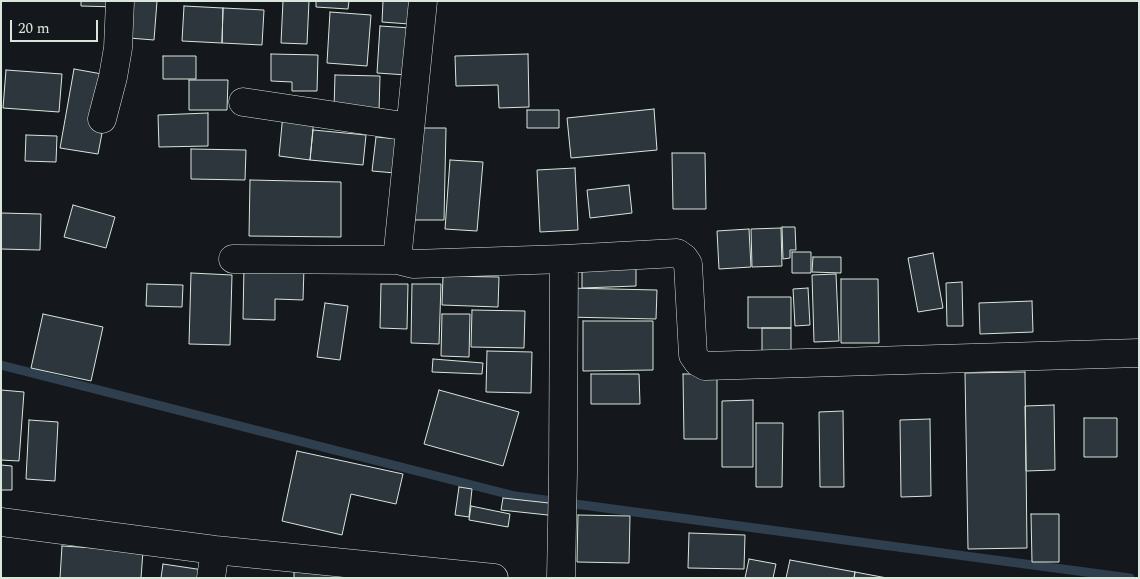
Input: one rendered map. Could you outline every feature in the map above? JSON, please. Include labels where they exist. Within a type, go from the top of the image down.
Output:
[{"type":"street","points":[[102,119],[118,48],[120,1]]},
{"type":"street","points":[[398,260],[423,1]]},
{"type":"street","points":[[243,102],[410,126]]},
{"type":"street","points":[[233,259],[398,260],[414,264],[677,253],[688,264],[693,355],[698,362],[705,366],[1139,353]]},
{"type":"street","points":[[561,578],[564,259]]},
{"type":"street","points":[[1,522],[215,550],[494,578]]},
{"type":"street","points":[[211,578],[215,550]]},
{"type":"building","points":[[81,1],[118,1],[117,7],[81,6]]},
{"type":"building","points":[[132,1],[157,1],[154,40],[129,38]]},
{"type":"building","points":[[283,1],[309,1],[307,44],[281,43]]},
{"type":"building","points":[[316,1],[349,1],[348,9],[316,7]]},
{"type":"building","points":[[383,1],[410,1],[409,24],[382,22]]},
{"type":"building","points":[[184,6],[223,8],[222,43],[182,41]]},
{"type":"building","points":[[223,8],[264,10],[262,45],[222,43]]},
{"type":"building","points":[[330,12],[371,15],[367,66],[327,63]]},
{"type":"building","points":[[380,26],[411,28],[407,75],[377,73]]},
{"type":"building","points":[[271,54],[318,55],[317,91],[292,91],[292,82],[271,81]]},
{"type":"building","points":[[528,54],[529,107],[499,108],[498,85],[456,86],[455,56]]},
{"type":"building","points":[[163,56],[196,56],[196,79],[163,79]]},
{"type":"building","points":[[74,69],[102,74],[103,128],[98,154],[60,148]]},
{"type":"building","points":[[6,70],[62,74],[59,112],[3,108]]},
{"type":"building","points":[[335,75],[380,76],[379,111],[334,110]]},
{"type":"building","points":[[189,80],[228,80],[227,110],[189,110]]},
{"type":"building","points":[[654,109],[657,150],[571,158],[567,118]]},
{"type":"building","points":[[527,110],[559,110],[559,128],[527,128]]},
{"type":"building","points":[[208,113],[208,146],[159,147],[158,115]]},
{"type":"building","points":[[283,114],[314,118],[310,160],[279,156]]},
{"type":"building","points":[[420,128],[446,128],[444,220],[412,220]]},
{"type":"building","points":[[313,130],[366,135],[363,165],[310,160]]},
{"type":"building","points":[[26,135],[57,136],[56,162],[25,161]]},
{"type":"building","points":[[376,137],[398,139],[395,173],[372,171]]},
{"type":"building","points":[[191,149],[246,150],[245,180],[191,179]]},
{"type":"building","points":[[672,153],[705,153],[706,209],[673,209]]},
{"type":"building","points":[[450,160],[483,162],[477,231],[445,229]]},
{"type":"building","points":[[575,168],[578,230],[540,232],[537,170]]},
{"type":"building","points":[[250,180],[341,182],[341,237],[249,236]]},
{"type":"building","points":[[629,185],[632,213],[590,218],[587,190]]},
{"type":"building","points":[[73,205],[115,217],[106,248],[64,237]]},
{"type":"building","points":[[1,213],[41,214],[40,250],[1,249]]},
{"type":"building","points":[[782,227],[795,227],[796,250],[790,250],[790,258],[783,259]]},
{"type":"building","points":[[781,228],[782,266],[752,267],[751,229]]},
{"type":"building","points":[[749,229],[751,267],[719,269],[717,231]]},
{"type":"building","points":[[792,252],[811,252],[811,273],[792,273]]},
{"type":"building","points":[[933,253],[943,308],[918,312],[908,258]]},
{"type":"building","points":[[813,257],[841,257],[841,273],[812,272]]},
{"type":"building","points":[[636,262],[636,286],[582,288],[582,263]]},
{"type":"building","points":[[244,266],[304,267],[303,300],[275,299],[275,320],[243,319]]},
{"type":"building","points":[[191,273],[232,275],[230,345],[189,344]]},
{"type":"building","points":[[836,274],[839,341],[814,342],[812,275]]},
{"type":"building","points":[[443,276],[499,277],[498,307],[442,305]]},
{"type":"building","points":[[841,279],[878,279],[879,343],[841,343]]},
{"type":"building","points":[[962,282],[963,326],[947,326],[946,283]]},
{"type":"building","points":[[147,284],[183,285],[182,307],[146,306]]},
{"type":"building","points":[[381,284],[408,284],[407,329],[380,328]]},
{"type":"building","points":[[412,284],[441,284],[439,344],[411,343]]},
{"type":"building","points":[[567,288],[657,290],[656,319],[566,317]]},
{"type":"building","points":[[808,288],[810,325],[795,326],[793,289]]},
{"type":"building","points":[[748,297],[791,297],[791,328],[748,328]]},
{"type":"building","points":[[1032,301],[1033,332],[980,334],[979,303]]},
{"type":"building","points":[[325,303],[348,306],[340,360],[317,357]]},
{"type":"building","points":[[472,310],[525,311],[524,348],[471,347]]},
{"type":"building","points":[[43,314],[103,327],[91,381],[31,368]]},
{"type":"building","points":[[442,314],[470,314],[469,357],[441,356]]},
{"type":"building","points":[[583,321],[653,321],[653,370],[583,371]]},
{"type":"building","points":[[762,328],[791,328],[791,355],[762,355]]},
{"type":"building","points":[[487,351],[532,352],[531,393],[486,392]]},
{"type":"building","points":[[433,359],[483,363],[482,374],[432,372]]},
{"type":"building","points":[[1025,372],[1027,548],[968,549],[965,373]]},
{"type":"building","points":[[591,374],[639,374],[640,404],[591,404]]},
{"type":"building","points":[[683,374],[717,374],[717,439],[684,439]]},
{"type":"building","points":[[1,390],[24,392],[19,461],[1,460]]},
{"type":"building","points":[[439,390],[519,412],[503,466],[424,444]]},
{"type":"building","points":[[753,400],[753,467],[722,467],[722,401]]},
{"type":"building","points":[[1054,405],[1055,470],[1026,471],[1025,406]]},
{"type":"building","points":[[843,411],[844,487],[820,487],[819,412]]},
{"type":"building","points":[[1084,418],[1117,418],[1117,457],[1084,457]]},
{"type":"building","points":[[930,419],[931,496],[901,497],[900,420]]},
{"type":"building","points":[[29,420],[58,422],[55,481],[26,479]]},
{"type":"building","points":[[756,423],[783,423],[782,487],[756,487]]},
{"type":"building","points":[[297,451],[403,474],[396,504],[351,494],[342,535],[282,521]]},
{"type":"building","points":[[1,465],[12,466],[12,490],[1,490]]},
{"type":"building","points":[[459,487],[472,489],[469,517],[455,515]]},
{"type":"building","points":[[503,498],[558,504],[557,516],[501,510]]},
{"type":"building","points":[[471,506],[510,514],[508,527],[469,520]]},
{"type":"building","points":[[1031,514],[1059,514],[1059,562],[1032,562]]},
{"type":"building","points":[[578,515],[630,516],[629,563],[577,562]]},
{"type":"building","points":[[689,533],[745,535],[744,569],[688,568]]},
{"type":"building","points":[[62,546],[143,551],[141,578],[60,578]]},
{"type":"building","points":[[749,559],[776,564],[773,578],[745,578]]},
{"type":"building","points":[[790,560],[855,572],[854,578],[786,578]]},
{"type":"building","points":[[163,564],[210,571],[209,578],[161,578]]},
{"type":"building","points":[[294,571],[343,574],[343,578],[294,578]]},
{"type":"building","points":[[855,572],[887,578],[854,578]]},
{"type":"waterway","points":[[1,365],[515,496],[1130,578]]}]
